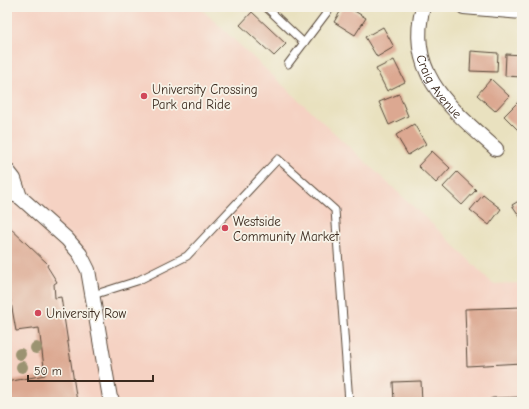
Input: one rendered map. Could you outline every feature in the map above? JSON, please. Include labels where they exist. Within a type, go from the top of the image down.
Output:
[{"type":"street","name":"Craig Avenue","points":[[423,7],[419,23],[418,41],[422,62],[428,77],[440,96],[496,149]]},
{"type":"street","points":[[464,7],[522,12]]},
{"type":"street","points":[[7,170],[14,179],[13,194],[67,239],[80,254],[88,270],[110,401]]},
{"type":"lane","points":[[266,7],[304,43]]},
{"type":"lane","points":[[288,64],[331,7]]},
{"type":"lane","points":[[93,295],[137,281],[187,256],[278,159],[335,210],[349,402]]},
{"type":"lane","points":[[493,402],[522,401]]},
{"type":"shaded area","points":[[7,7],[199,7],[446,237],[493,284],[522,283],[522,402],[7,402]]},
{"type":"building","points":[[343,7],[348,7],[366,18],[355,35],[334,22]]},
{"type":"building","points":[[252,12],[286,44],[274,56],[240,25]]},
{"type":"building","points":[[383,27],[394,47],[377,57],[365,37]]},
{"type":"building","points":[[471,51],[498,53],[497,72],[470,71]]},
{"type":"building","points":[[506,54],[522,55],[522,77],[505,76]]},
{"type":"building","points":[[394,60],[405,82],[387,91],[376,69]]},
{"type":"building","points":[[491,79],[509,96],[495,111],[477,95]]},
{"type":"building","points":[[399,94],[408,116],[389,125],[379,102]]},
{"type":"building","points":[[519,101],[522,104],[522,134],[504,116]]},
{"type":"building","points":[[414,124],[426,144],[408,155],[396,135]]},
{"type":"building","points":[[432,151],[450,168],[436,183],[418,166]]},
{"type":"building","points":[[457,172],[476,190],[462,205],[443,187]]},
{"type":"building","points":[[483,195],[501,209],[489,225],[470,210]]},
{"type":"building","points":[[522,199],[522,220],[512,205]]},
{"type":"building","name":"University Row","points":[[7,225],[48,264],[47,266],[57,282],[54,284],[55,298],[61,297],[77,402],[7,402],[7,382],[45,375],[39,328],[16,331],[10,297],[7,294]]},
{"type":"building","points":[[522,307],[522,363],[467,366],[465,309]]},
{"type":"building","points":[[421,381],[422,402],[394,402],[393,382]]},
{"type":"place","name":"University Crossing Park and Ride","points":[[144,96]]},
{"type":"place","name":"Westside Community Market","points":[[225,228]]},
{"type":"place","name":"University Row","points":[[38,313]]}]
